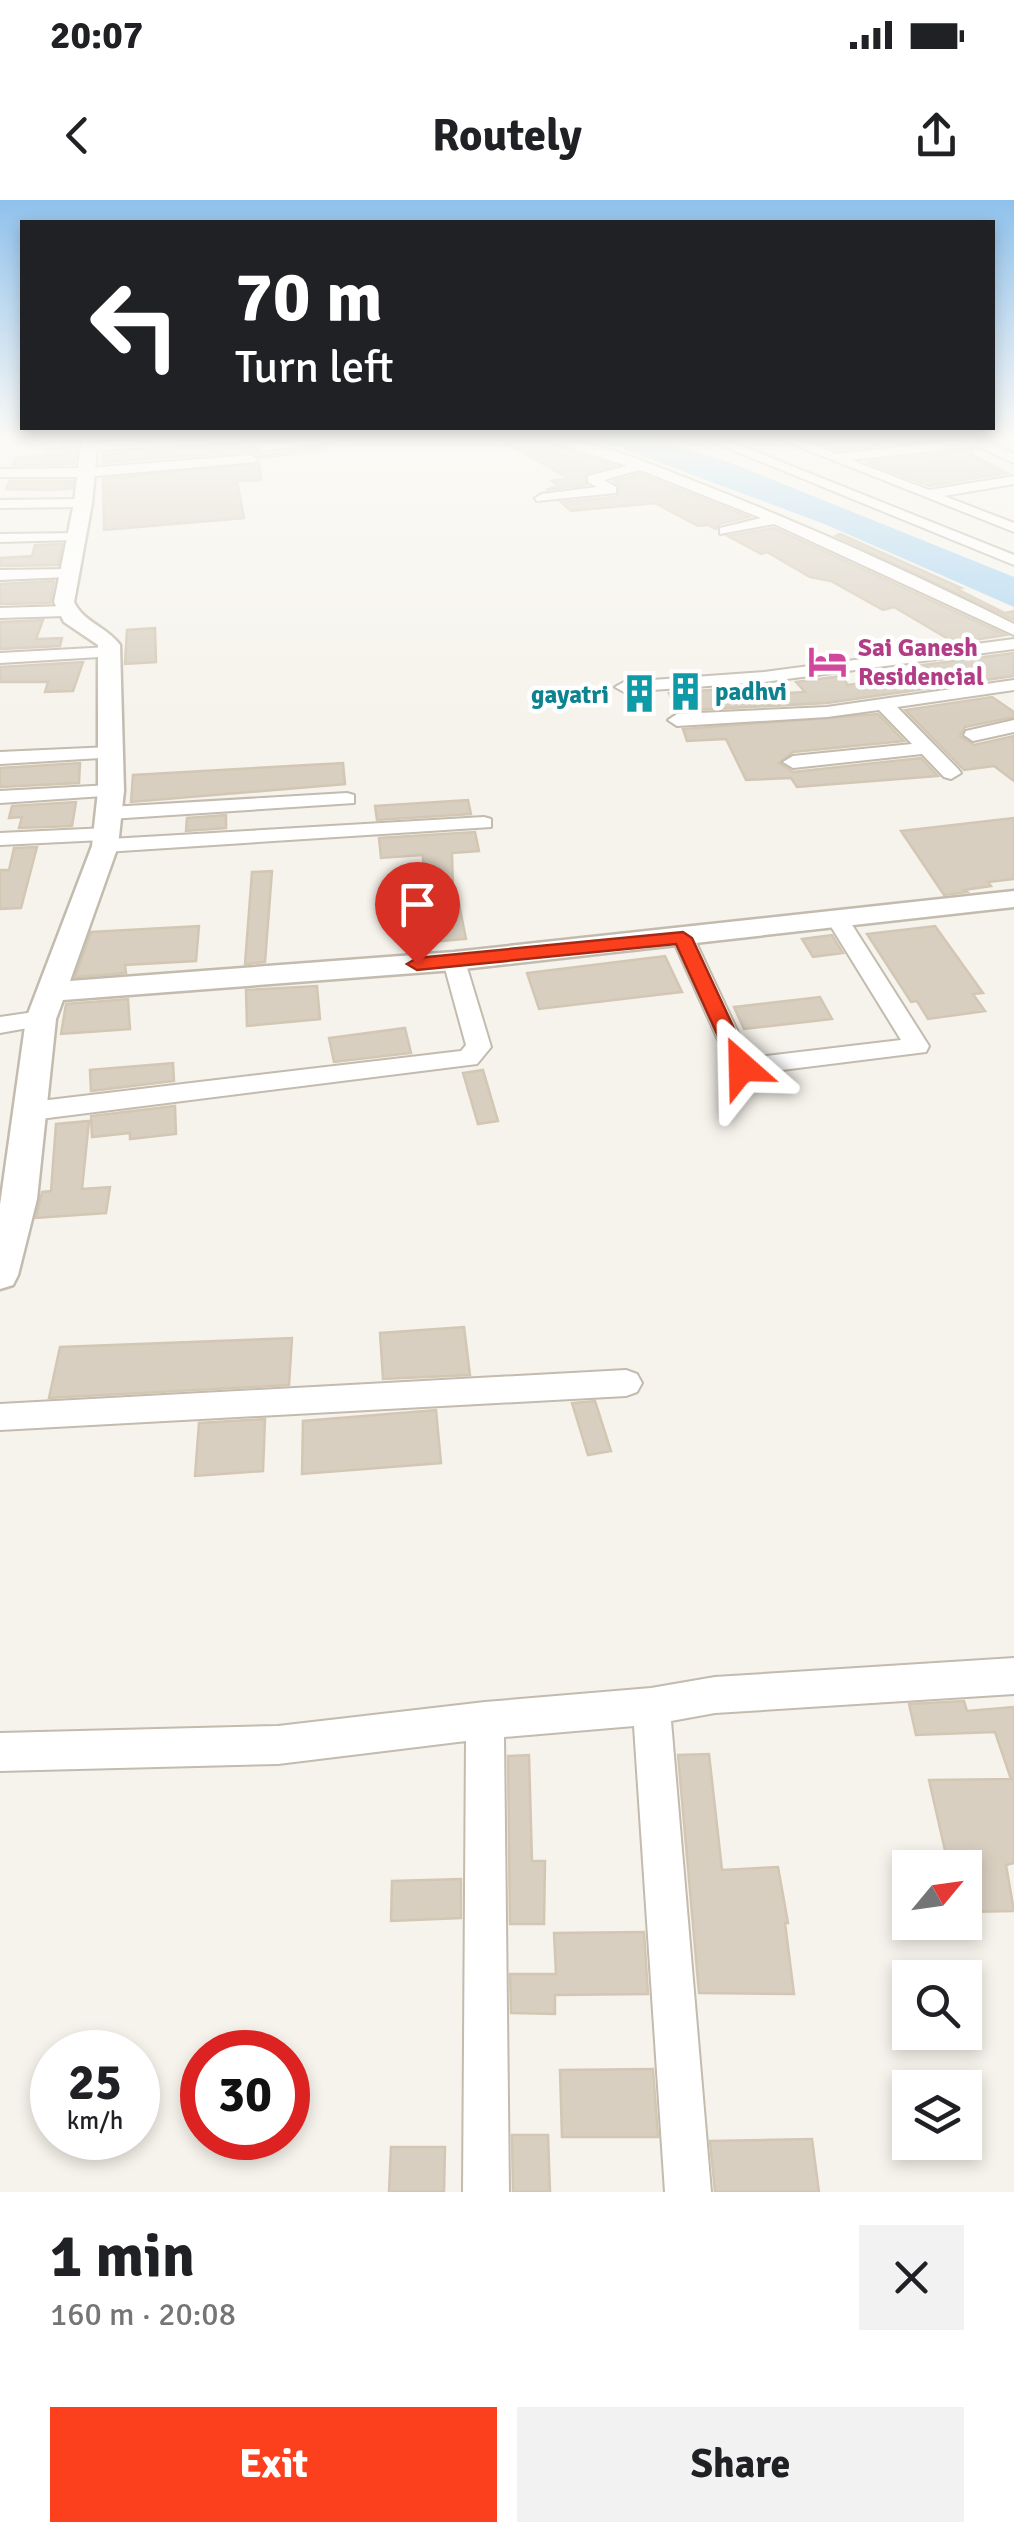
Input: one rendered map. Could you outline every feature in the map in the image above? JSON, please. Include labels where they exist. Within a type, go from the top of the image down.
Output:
[{"type":"street","points":[[66,611],[68,572],[76,530]]},
{"type":"street","points":[[726,531],[730,530]]},
{"type":"street","points":[[796,530],[906,576],[1014,630]]},
{"type":"street","points":[[940,530],[1014,560]]},
{"type":"street","points":[[0,538],[75,536]]},
{"type":"street","points":[[0,576],[68,572]]},
{"type":"street","points":[[0,613],[66,611],[102,636],[110,652],[108,821],[45,1006],[32,1111],[9,1200],[0,1276]]},
{"type":"street","points":[[624,687],[764,677],[1014,644]]},
{"type":"street","points":[[0,658],[110,652]]},
{"type":"street","points":[[677,720],[884,705],[1014,685]]},
{"type":"street","points":[[884,705],[951,773]]},
{"type":"street","points":[[973,735],[1014,726]]},
{"type":"street","points":[[793,762],[924,748]]},
{"type":"street","points":[[0,758],[110,752]]},
{"type":"street","points":[[0,797],[108,821],[484,824]]},
{"type":"street","points":[[0,839],[108,821],[347,799]]},
{"type":"street","points":[[0,1025],[45,1006],[1014,899]]},
{"type":"street","points":[[683,938],[742,1067],[918,1046],[838,920]]},
{"type":"street","points":[[32,1111],[468,1058],[479,1047],[454,961]]},
{"type":"street","points":[[0,1418],[626,1383]]},
{"type":"street","points":[[0,1752],[278,1745],[485,1720],[651,1706],[715,1695],[1014,1676]]},
{"type":"street","points":[[651,1706],[688,2192]]},
{"type":"street","points":[[485,1720],[486,2192]]},
{"type":"water","points":[[838,530],[897,530],[1014,577],[1014,607]]},
{"type":"building","points":[[778,530],[1006,635],[955,643],[894,607],[883,610],[831,581],[810,577],[767,552],[761,554],[728,536]]},
{"type":"building","points":[[840,534],[961,588],[957,589],[1005,613],[1014,611],[1014,620],[836,536]]},
{"type":"building","points":[[62,544],[58,565],[0,566],[0,558],[32,556],[35,545]]},
{"type":"building","points":[[54,581],[50,603],[0,604],[0,584]]},
{"type":"building","points":[[43,620],[36,639],[62,638],[60,646],[0,649],[0,622]]},
{"type":"building","points":[[155,628],[156,662],[125,664],[127,630]]},
{"type":"building","points":[[1014,653],[1014,676],[827,703],[676,711],[669,693],[749,687],[754,695],[805,692],[796,682],[841,676],[848,685],[935,672],[923,665]]},
{"type":"building","points":[[83,662],[73,691],[45,692],[48,682],[0,682],[0,667]]},
{"type":"building","points":[[992,697],[1014,712],[1014,717],[965,727],[960,736],[974,745],[1014,736],[1014,781],[994,766],[964,770],[905,710]]},
{"type":"building","points":[[878,714],[904,741],[793,752],[779,763],[793,772],[921,758],[938,776],[797,787],[791,778],[746,780],[726,739],[687,741],[683,729]]},
{"type":"building","points":[[80,763],[79,783],[0,787],[0,768]]},
{"type":"building","points":[[343,763],[345,784],[131,802],[133,775]]},
{"type":"building","points":[[468,800],[471,814],[377,820],[375,806]]},
{"type":"building","points":[[76,802],[72,826],[19,828],[22,817],[9,818],[12,806]]},
{"type":"building","points":[[226,815],[226,828],[186,831],[187,818]]},
{"type":"building","points":[[1014,818],[1014,879],[944,895],[901,831]]},
{"type":"building","points":[[475,832],[479,851],[452,853],[453,894],[457,894],[466,939],[432,942],[423,892],[423,855],[381,858],[379,838]]},
{"type":"building","points":[[37,847],[21,908],[0,909],[0,870],[9,870],[14,848]]},
{"type":"building","points":[[272,871],[265,962],[245,964],[252,872]]},
{"type":"building","points":[[199,926],[196,961],[125,965],[126,973],[75,977],[91,932]]},
{"type":"building","points":[[935,926],[983,993],[973,994],[985,1011],[928,1019],[917,1001],[911,1002],[867,934]]},
{"type":"building","points":[[832,935],[843,953],[813,957],[802,939]]},
{"type":"building","points":[[665,956],[682,992],[539,1009],[527,973]]},
{"type":"building","points":[[317,986],[320,1019],[247,1026],[246,990]]},
{"type":"building","points":[[820,997],[832,1019],[744,1029],[734,1007]]},
{"type":"building","points":[[128,999],[130,1029],[61,1034],[66,1004]]},
{"type":"building","points":[[405,1028],[411,1053],[334,1062],[329,1038]]},
{"type":"building","points":[[173,1063],[174,1081],[91,1091],[90,1070]]},
{"type":"building","points":[[483,1070],[498,1121],[478,1124],[463,1073]]},
{"type":"building","points":[[175,1106],[176,1134],[130,1139],[130,1133],[92,1137],[91,1116]]},
{"type":"building","points":[[89,1121],[82,1189],[110,1187],[106,1213],[36,1218],[42,1192],[51,1191],[56,1124]]},
{"type":"building","points":[[464,1327],[470,1375],[383,1379],[380,1333]]},
{"type":"building","points":[[292,1338],[289,1385],[49,1398],[60,1347]]},
{"type":"building","points":[[595,1401],[611,1451],[588,1455],[572,1403]]},
{"type":"building","points":[[436,1410],[441,1463],[302,1474],[303,1421]]},
{"type":"building","points":[[265,1419],[263,1471],[195,1476],[199,1423]]},
{"type":"building","points":[[964,1701],[967,1711],[1014,1707],[1014,1863],[1006,1865],[1014,1911],[982,1912],[982,1850],[945,1850],[929,1780],[1011,1779],[995,1732],[916,1735],[909,1704]]},
{"type":"building","points":[[709,1754],[722,1870],[778,1867],[794,1994],[699,1993],[678,1755]]},
{"type":"building","points":[[529,1755],[532,1861],[545,1861],[544,1924],[510,1924],[508,1756]]},
{"type":"building","points":[[461,1879],[461,1918],[391,1921],[392,1881]]},
{"type":"building","points":[[644,1932],[648,1994],[555,1995],[555,2014],[511,2013],[510,1974],[556,1974],[554,1933]]},
{"type":"building","points":[[653,2069],[658,2137],[562,2137],[560,2070]]},
{"type":"building","points":[[512,2135],[548,2135],[550,2192],[513,2192]]},
{"type":"building","points":[[812,2139],[819,2192],[715,2192],[710,2141]]},
{"type":"building","points":[[391,2147],[445,2147],[444,2192],[389,2192]]},
{"type":"place","name":"Sai Ganesh Residencial","points":[[828,661]]},
{"type":"place","name":"padhvi","points":[[685,691]]},
{"type":"place","name":"gayatri","points":[[639,694]]},
{"type":"route","points":[[417,964],[683,938],[742,1067]]}]
